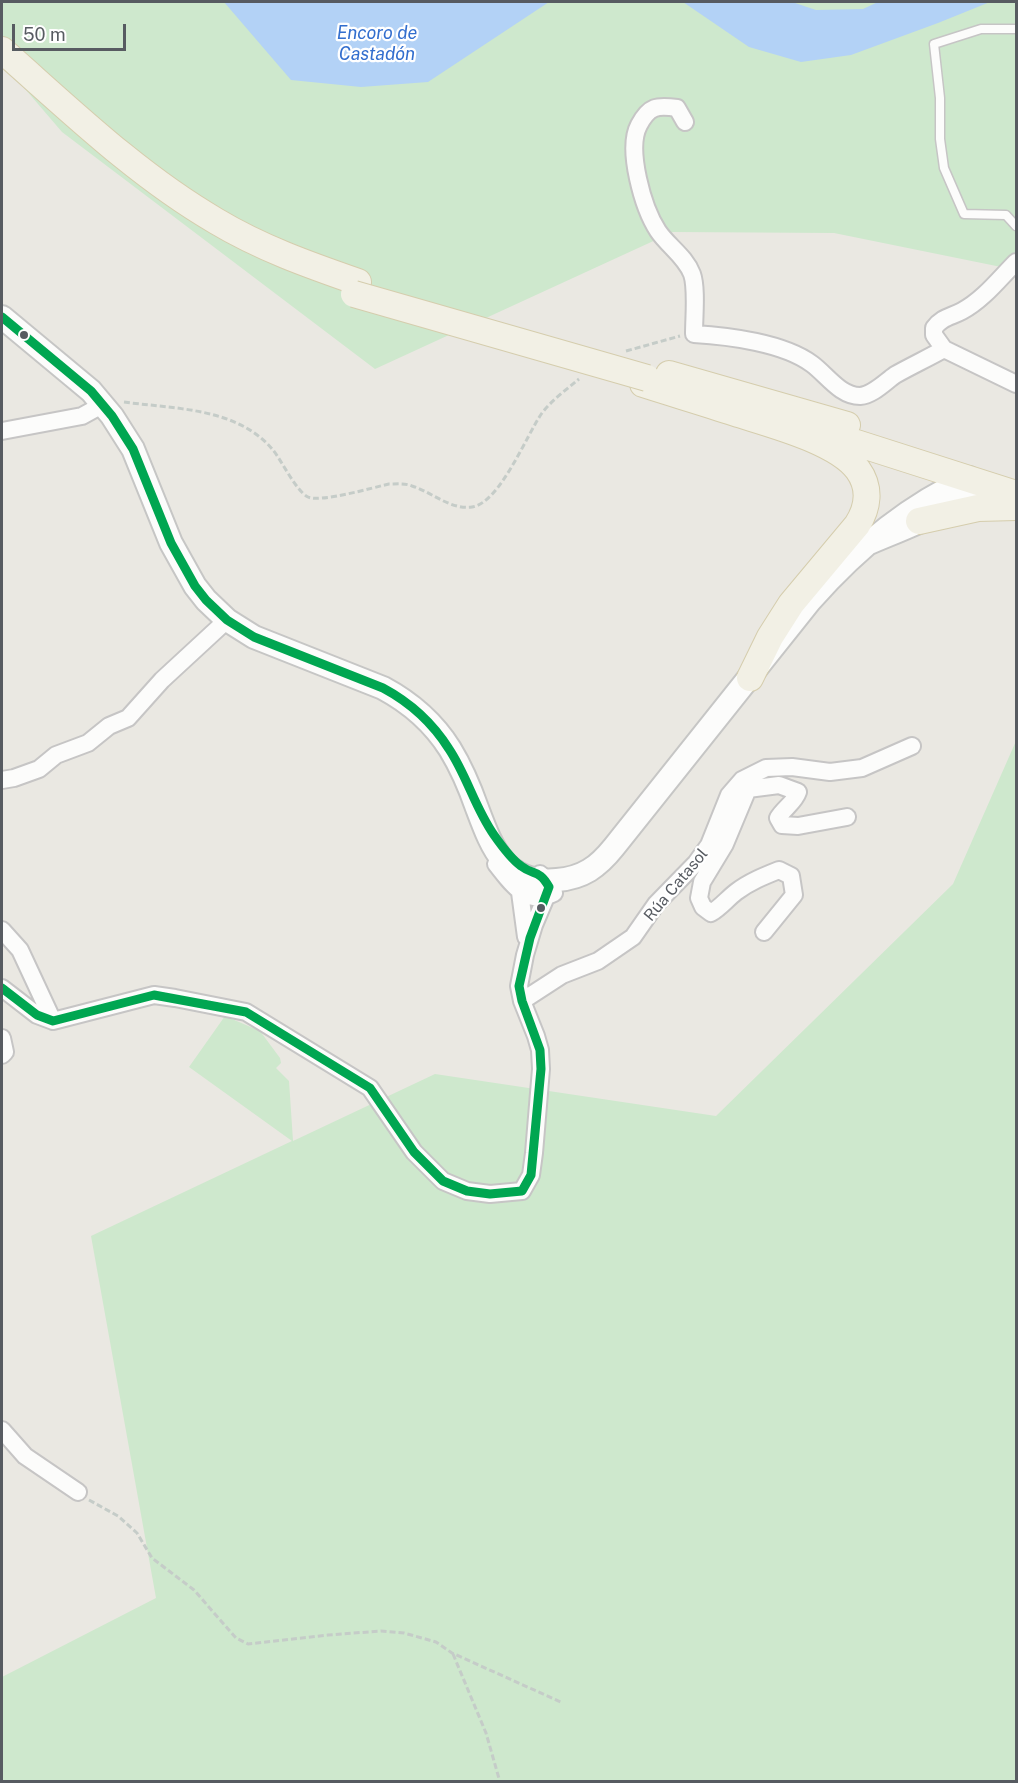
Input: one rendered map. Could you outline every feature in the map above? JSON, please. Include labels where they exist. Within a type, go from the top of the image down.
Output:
[{"type":"main road","points":[[2,50],[114,150],[177,197],[265,247],[356,288],[547,349],[600,371],[646,377],[819,417],[928,448],[1017,478]]},
{"type":"main road","points":[[2,68],[155,198],[243,252],[309,279],[356,288],[1017,494]]},
{"type":"main road","points":[[2,317],[91,391],[102,405],[133,449],[171,543],[190,578],[206,600],[227,620],[254,637],[383,687],[423,715],[450,750],[476,805],[488,837],[503,862],[533,883],[569,879],[634,822],[816,595],[867,544],[912,510],[948,487],[969,478],[983,475],[1017,486]]},
{"type":"main road","points":[[646,377],[790,430],[826,446],[850,461],[864,481],[867,504],[864,514],[791,604],[770,637],[750,678]]},
{"type":"main road","points":[[819,417],[861,437],[949,463],[963,471],[969,478],[970,490],[966,495],[919,521],[867,544]]},
{"type":"main road","points":[[919,521],[978,508],[1017,507]]},
{"type":"main road","points":[[476,805],[494,835],[512,855],[523,862],[546,868],[579,870]]},
{"type":"street","points":[[686,122],[677,108],[660,106],[646,113],[634,134],[638,181],[645,205],[657,229],[687,263],[693,278],[694,334],[756,341],[785,351],[810,363],[847,395],[862,396],[944,349]]},
{"type":"street","points":[[1017,262],[962,312],[946,317],[934,328],[934,335],[944,349],[1017,384]]},
{"type":"street","points":[[2,430],[82,416],[102,405]]},
{"type":"street","points":[[2,780],[39,770],[56,755],[88,743],[109,726],[128,718],[162,680],[227,620]]},
{"type":"street","points":[[764,932],[794,895],[791,876],[779,870],[757,879],[736,892],[711,913],[703,907],[699,898],[702,882],[725,844],[745,784],[766,768],[792,767],[830,772],[862,768],[912,746]]},
{"type":"street","points":[[745,784],[779,785],[798,792],[778,818],[782,825],[798,826],[847,817]]},
{"type":"street","name":"Rúa Catasol","points":[[522,1000],[562,975],[598,961],[633,937],[656,904],[696,863],[709,845],[729,795],[745,784]]},
{"type":"street","points":[[2,988],[37,1015],[52,1021],[154,995],[246,1012],[370,1088],[414,1152],[444,1181],[467,1191],[490,1194],[522,1191],[531,1175],[534,1153],[540,1059],[536,1036],[519,986],[525,955],[537,915],[533,883],[512,855]]},
{"type":"street","points":[[525,955],[525,925],[533,883]]},
{"type":"street","points":[[2,930],[20,950],[52,1021]]},
{"type":"street","points":[[2,1038],[5,1052],[2,1055]]},
{"type":"street","points":[[2,1430],[25,1456],[78,1492]]},
{"type":"lane","points":[[1017,29],[981,29],[934,44],[944,168],[964,213],[1006,215],[1017,226]]},
{"type":"path","points":[[626,351],[694,334]]},
{"type":"path","points":[[102,405],[114,401],[199,411],[233,420],[272,448],[300,490],[309,498],[320,499],[400,483],[413,486],[461,507],[474,507],[482,503],[494,491],[516,461],[542,413],[587,372]]},
{"type":"path","points":[[78,1492],[118,1516],[137,1533],[152,1558],[194,1590],[236,1638],[248,1644],[381,1631],[404,1633],[436,1642],[453,1653],[563,1703]]},
{"type":"path","points":[[453,1653],[486,1733],[500,1782]]},
{"type":"green space","points":[[2,2],[1016,2],[1016,270],[834,233],[673,232],[375,369],[62,132],[2,62]]},
{"type":"green space","points":[[1016,741],[1016,1781],[2,1782],[2,1677],[156,1598],[91,1236],[292,1141],[189,1067],[225,1016],[260,1031],[280,1058],[281,1063],[276,1068],[289,1081],[293,1141],[435,1074],[716,1116],[953,884]]},
{"type":"water","name":"Encoro de Castadón","points":[[224,2],[549,2],[428,82],[361,87],[291,80]]},
{"type":"water","points":[[683,2],[792,2],[816,10],[863,9],[878,2],[990,2],[851,55],[801,62],[749,47]]},
{"type":"transit line","points":[[2,317],[91,391],[112,416],[133,449],[171,543],[195,586],[206,600],[227,620],[254,637],[383,688],[412,707],[428,722],[449,749],[487,825],[503,847],[514,860],[539,875],[549,887],[530,938],[519,986],[522,1001],[540,1050],[541,1069],[531,1175],[522,1191],[490,1194],[467,1191],[443,1181],[414,1152],[370,1088],[246,1012],[154,995],[53,1021]]},
{"type":"transit line","points":[[2,988],[37,1015],[53,1021]]}]
